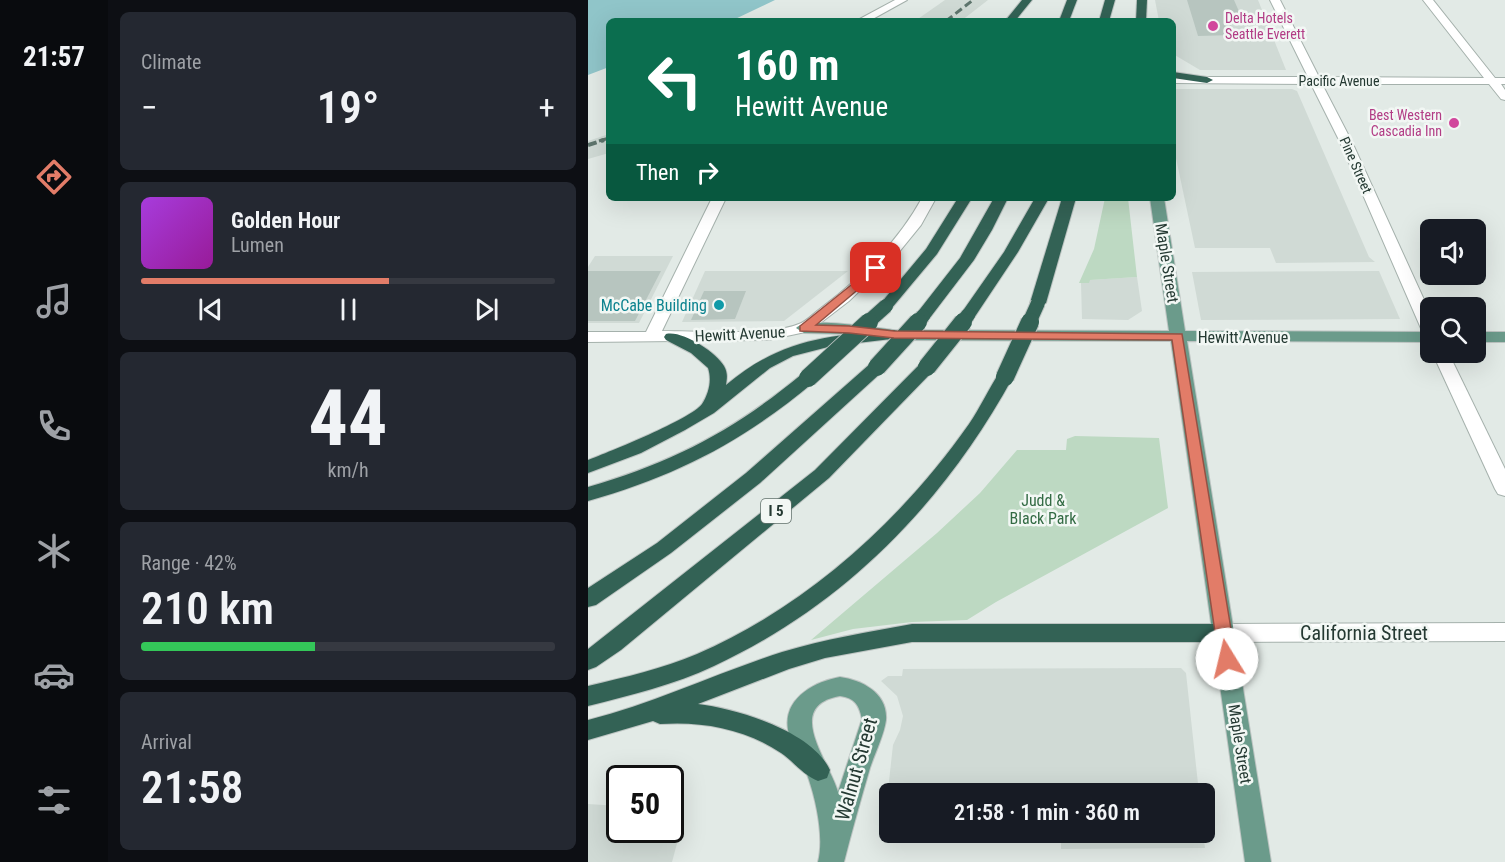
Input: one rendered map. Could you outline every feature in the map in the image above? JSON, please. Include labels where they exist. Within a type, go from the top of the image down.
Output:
[{"type":"highway","points":[[1012,18],[1027,0]]},
{"type":"highway","points":[[1065,18],[1072,0]]},
{"type":"highway","points":[[1105,18],[1110,0]]},
{"type":"highway","points":[[1141,18],[1142,0]]},
{"type":"highway","points":[[1176,75],[1207,80]]},
{"type":"highway","points":[[588,494],[640,479],[706,451],[759,419],[808,378],[886,306],[932,251],[963,201]]},
{"type":"highway","name":"I 5","points":[[588,599],[664,548],[753,478],[877,367],[946,288],[975,245],[999,201]]},
{"type":"highway","name":"I 5","points":[[588,661],[613,644],[822,474],[927,367],[968,315],[1011,252],[1040,201]]},
{"type":"highway","points":[[588,696],[617,691],[669,674],[712,656],[786,618],[843,577],[911,512],[972,434],[1005,377],[1038,303],[1068,201]]},
{"type":"highway","points":[[588,466],[626,453],[708,409],[773,359],[800,348],[830,342],[894,335]]},
{"type":"highway","points":[[672,337],[709,358],[716,366],[718,385],[708,409]]},
{"type":"highway","points":[[635,718],[784,661],[825,649],[912,633],[1223,633]]},
{"type":"highway","points":[[588,730],[635,718],[669,713],[692,714],[741,723],[769,734],[791,747],[818,770]]},
{"type":"main road","name":"Maple Street","points":[[1157,201],[1258,862]]},
{"type":"main road","name":"Hewitt Avenue","points":[[804,328],[849,329],[894,335],[1178,337],[1420,335]]},
{"type":"main road","points":[[1486,337],[1505,337]]},
{"type":"main road","name":"Walnut Street","points":[[838,687],[857,689],[866,695],[874,706],[874,719],[832,856],[827,792],[802,741],[800,715],[809,701],[820,692],[838,687]]},
{"type":"street","points":[[867,18],[902,0]]},
{"type":"street","name":"Pine Street","points":[[1275,0],[1317,81],[1420,310]]},
{"type":"street","points":[[1428,0],[1505,97]]},
{"type":"street","name":"Pacific Avenue","points":[[1176,80],[1505,81]]},
{"type":"street","points":[[652,336],[718,201]]},
{"type":"street","points":[[804,328],[843,298],[891,254],[914,225],[927,201]]},
{"type":"street","name":"Hewitt Avenue","points":[[588,337],[773,334],[804,328]]},
{"type":"street","points":[[1445,363],[1505,489]]},
{"type":"street","name":"California Street","points":[[1223,633],[1505,633]]},
{"type":"shaded area","points":[[945,0],[988,0],[965,18],[919,18]]},
{"type":"shaded area","points":[[1155,0],[1258,0],[1286,70],[1200,70],[1176,56],[1176,18],[1158,18]]},
{"type":"shaded area","points":[[1176,89],[1292,89],[1297,91],[1369,257],[1375,262],[1276,263],[1270,248],[1195,248],[1176,158]]},
{"type":"shaded area","points":[[606,135],[606,154],[588,159],[588,141]]},
{"type":"shaded area","points":[[595,256],[673,256],[639,323],[588,323],[588,267]]},
{"type":"shaded area","points":[[705,271],[848,271],[784,321],[682,322]]},
{"type":"shaded area","points":[[1379,271],[1400,319],[1201,320],[1192,272]]},
{"type":"shaded area","points":[[1137,277],[1142,311],[1128,320],[1082,319],[1081,283],[1089,283],[1089,280]]},
{"type":"shaded area","points":[[1181,668],[1186,673],[1198,783],[889,783],[893,745],[903,716],[897,696],[881,681],[888,676],[902,676],[903,669]]},
{"type":"shaded area","points":[[588,804],[606,805],[606,843],[677,843],[672,862],[588,862]]},
{"type":"shaded area","points":[[1061,843],[1204,843],[1205,848],[1061,849]]},
{"type":"green space","points":[[1104,201],[1128,201],[1137,277],[1090,280],[1089,283],[1079,283],[1094,249]]},
{"type":"green space","name":"Judd & Black Park","points":[[1075,436],[1159,438],[1168,508],[967,620],[912,622],[853,629],[811,640],[937,533],[980,493],[1017,450],[1066,450],[1067,439]]},
{"type":"water","points":[[588,0],[775,0],[737,18],[606,18],[606,68],[588,75]]},
{"type":"building","name":"Delta Hotels Seattle Everett","points":[[1187,0],[1234,0],[1241,16],[1227,16],[1235,35],[1198,36]]},
{"type":"building","points":[[588,271],[661,271],[635,321],[588,321]]},
{"type":"building","name":"McCabe Building","points":[[704,291],[746,291],[735,319],[691,320]]},
{"type":"railway","points":[[950,18],[973,0]]},
{"type":"railway","points":[[599,141],[606,139]]},
{"type":"railway","points":[[588,145],[604,140]]},
{"type":"place","name":"Delta Hotels Seattle Everett","points":[[1213,26]]},
{"type":"place","name":"Best Western Cascadia Inn","points":[[1454,123]]},
{"type":"place","name":"McCabe Building","points":[[719,305]]},
{"type":"route","points":[[876,268],[866,279],[804,328],[849,329],[894,335],[1178,337],[1227,659]]}]
